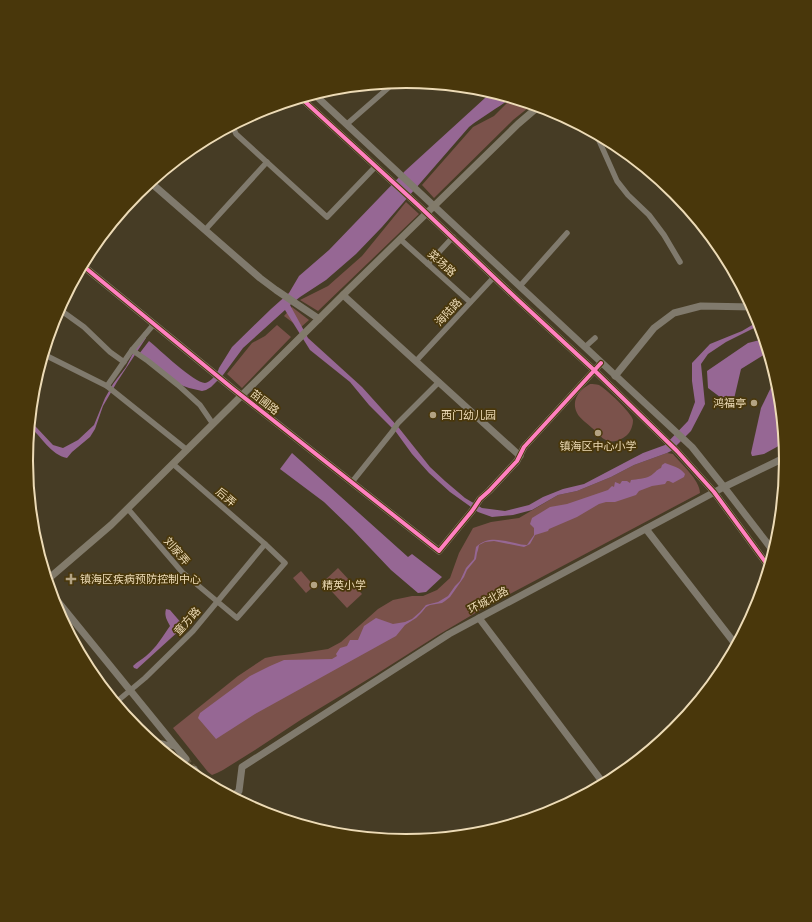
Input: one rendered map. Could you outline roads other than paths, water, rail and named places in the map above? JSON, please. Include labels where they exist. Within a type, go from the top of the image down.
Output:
[{"type":"main road","points":[[52,576],[128,509],[400,239],[518,124],[534,111]]},
{"type":"street","points":[[346,124],[387,89]]},
{"type":"street","points":[[319,99],[692,447],[769,546]]},
{"type":"street","points":[[305,102],[453,237],[594,370],[677,451],[714,492],[765,561]]},
{"type":"street","points":[[234,130],[236,134],[327,217],[376,166]]},
{"type":"street","points":[[600,143],[617,181],[628,195],[649,215],[664,235],[680,262]]},
{"type":"street","points":[[204,230],[267,162]]},
{"type":"street","points":[[154,186],[260,278],[319,320]]},
{"type":"street","points":[[520,286],[567,233]]},
{"type":"street","points":[[428,264],[453,237]]},
{"type":"street","name":"菜场路","points":[[400,239],[470,302]]},
{"type":"street","name":"苗圃路","points":[[86,269],[242,396],[440,551],[472,511],[480,498],[517,461],[520,456]]},
{"type":"street","name":"海陆路","points":[[416,361],[494,277]]},
{"type":"street","points":[[343,296],[520,456],[524,447],[601,363]]},
{"type":"street","points":[[615,376],[654,328],[674,313],[701,306],[746,307]]},
{"type":"street","points":[[64,312],[84,327],[110,352],[124,362]]},
{"type":"street","points":[[106,386],[132,350],[154,324]]},
{"type":"street","points":[[585,347],[595,338]]},
{"type":"street","points":[[132,350],[148,361],[200,405],[213,424]]},
{"type":"street","points":[[48,357],[106,386],[186,450]]},
{"type":"street","points":[[352,482],[398,423],[439,382]]},
{"type":"street","name":"环城北路","points":[[236,793],[239,791],[242,767],[449,634],[714,492],[779,460]]},
{"type":"street","name":"后弄","points":[[173,464],[285,563],[236,618],[217,602]]},
{"type":"street","name":"刘家弄","points":[[128,509],[182,572],[217,602]]},
{"type":"street","points":[[646,529],[733,641]]},
{"type":"street","name":"童方路","points":[[119,699],[145,678],[193,631],[265,544]]},
{"type":"street","points":[[63,607],[186,759]]},
{"type":"street","points":[[478,618],[600,779]]},
{"type":"street","points":[[163,744],[176,747]]},
{"type":"tunnel","points":[[186,759],[193,767]]},
{"type":"place","name":"鸿福亭","points":[[754,403]]},
{"type":"place","name":"西门幼儿园","points":[[433,415]]},
{"type":"place","name":"镇海区中心小学","points":[[598,433]]},
{"type":"place","name":"镇海区疾病预防控制中心","points":[[71,579]]},
{"type":"place","name":"精英小学","points":[[314,585]]}]
